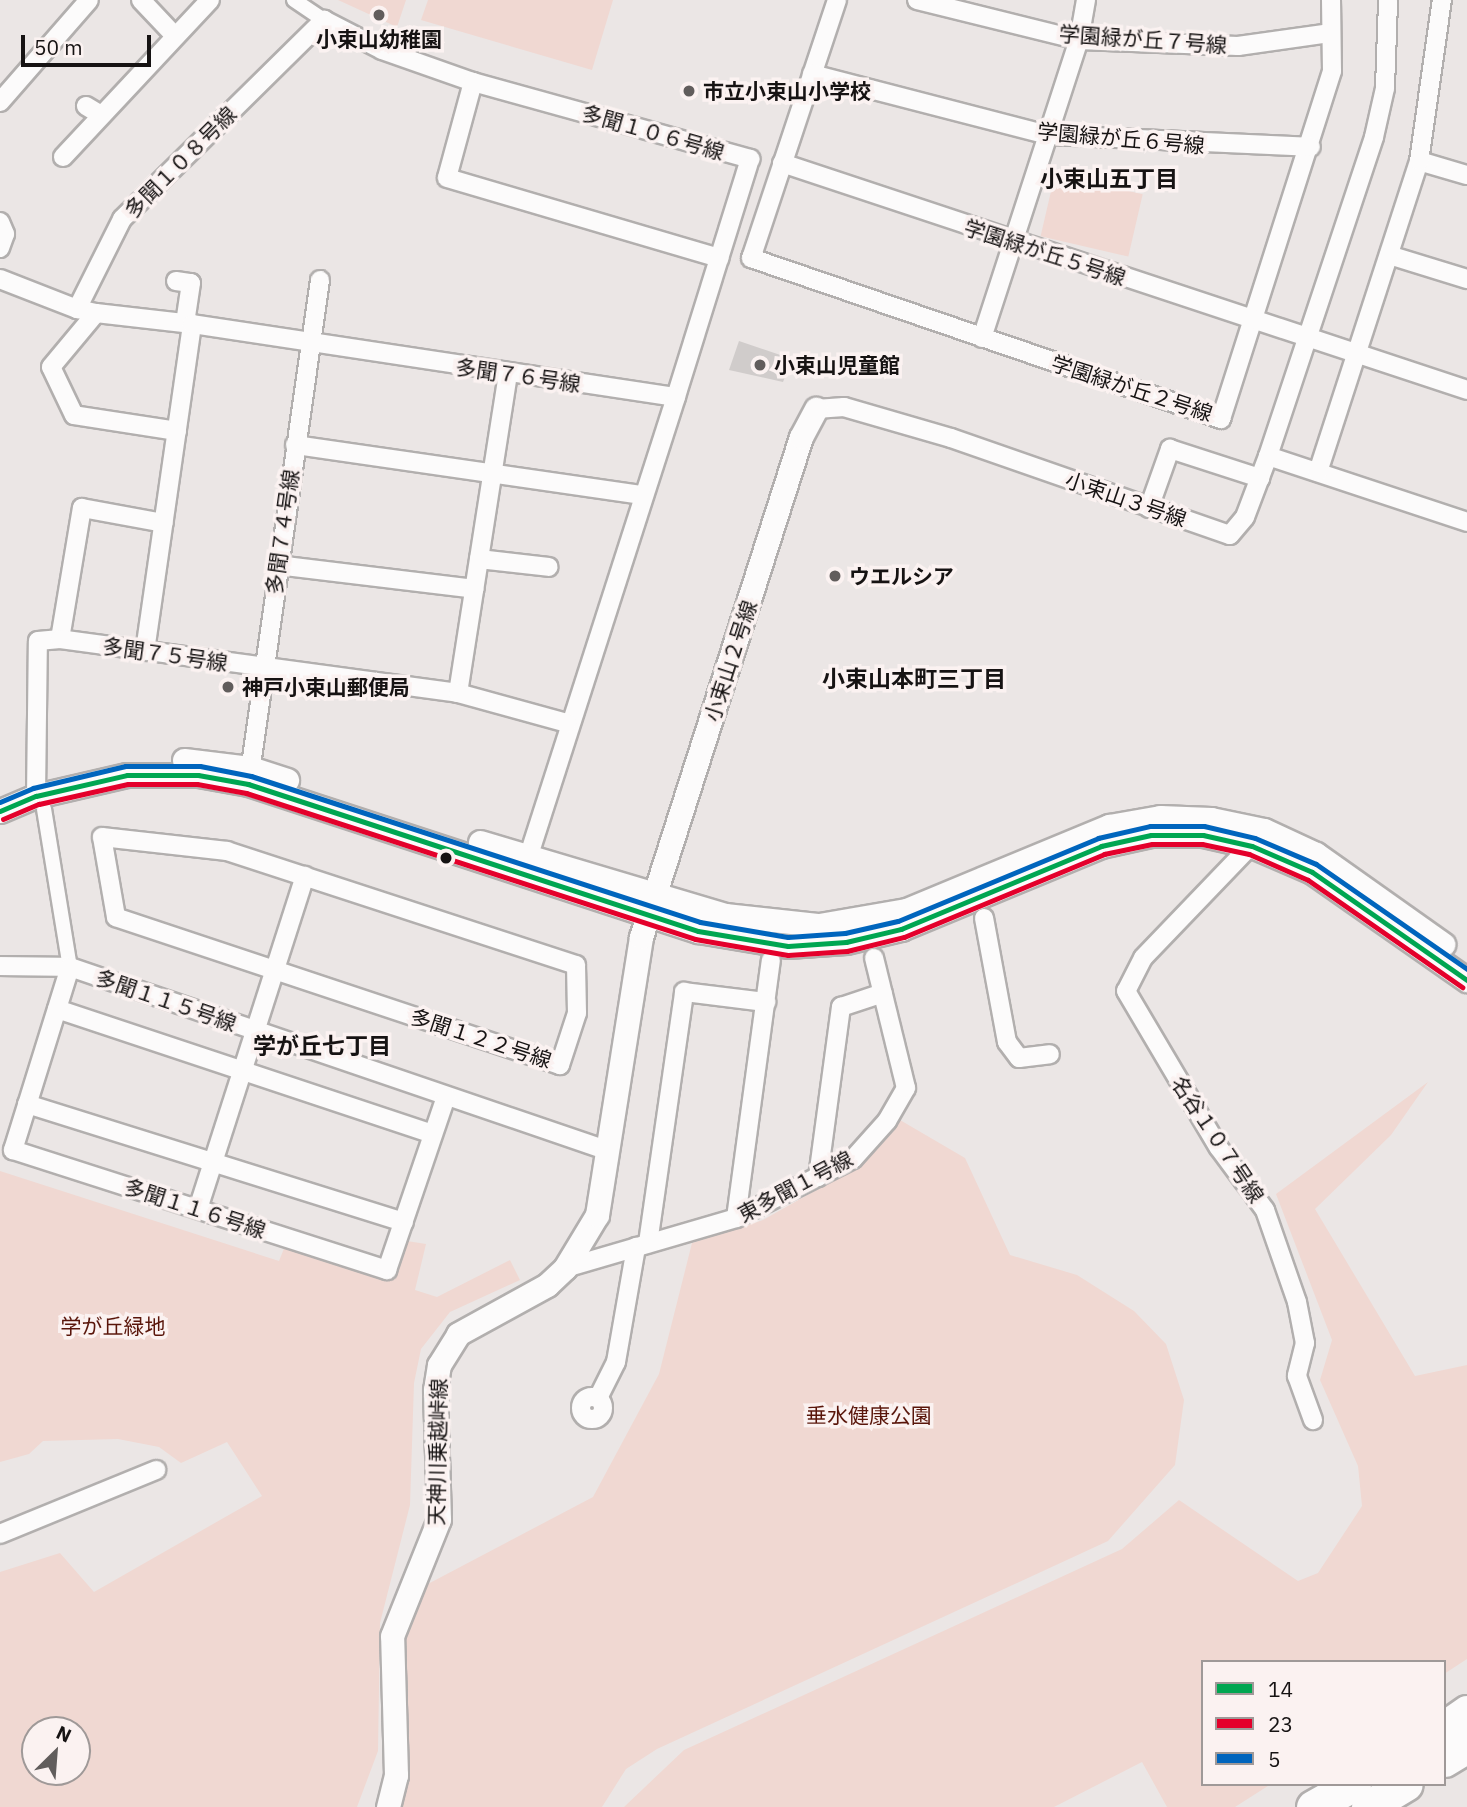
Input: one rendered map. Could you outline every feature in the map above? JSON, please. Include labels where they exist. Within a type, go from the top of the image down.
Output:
[{"type":"highway","points":[[1446,1727],[1467,1713]]},
{"type":"highway","points":[[1446,1759],[1467,1746]]},
{"type":"highway","points":[[1313,1807],[1350,1786]]},
{"type":"highway","points":[[1368,1807],[1403,1786]]},
{"type":"street","points":[[0,102],[89,0]]},
{"type":"street","points":[[141,0],[175,36]]},
{"type":"street","points":[[63,157],[94,111],[210,0]]},
{"type":"street","points":[[294,0],[324,20]]},
{"type":"street","points":[[782,163],[837,0]]},
{"type":"street","name":"学園緑が丘７号線","points":[[917,0],[1079,40],[1238,46],[1331,33]]},
{"type":"street","points":[[982,338],[1079,40],[1086,0]]},
{"type":"street","name":"学園緑が丘２号線","points":[[782,163],[751,258],[1221,419],[1311,147],[1332,71],[1331,0]]},
{"type":"street","name":"小束山３号線","points":[[816,410],[844,407],[951,438],[1230,536],[1245,517],[1268,456],[1374,136],[1385,88],[1388,0]]},
{"type":"street","points":[[1318,472],[1419,161],[1442,0]]},
{"type":"street","name":"多聞１０６号線","points":[[324,20],[382,50],[473,82],[750,159],[676,397]]},
{"type":"street","name":"多聞１０８号線","points":[[77,309],[122,219],[324,20]]},
{"type":"street","name":"学園緑が丘６号線","points":[[812,74],[1048,135],[1311,147]]},
{"type":"street","points":[[473,82],[447,178],[719,258]]},
{"type":"street","points":[[1419,161],[1467,175]]},
{"type":"street","name":"学園緑が丘５号線","points":[[782,163],[1012,242],[1467,390]]},
{"type":"street","points":[[0,222],[5,234],[0,248]]},
{"type":"street","points":[[1389,254],[1467,279]]},
{"type":"street","points":[[0,279],[77,309],[96,313],[51,367],[74,415],[177,430]]},
{"type":"street","name":"多聞７４号線","points":[[249,776],[262,668],[320,280]]},
{"type":"street","points":[[145,651],[177,430],[189,324],[191,284],[176,281]]},
{"type":"street","name":"多聞７６号線","points":[[96,313],[189,324],[508,374],[676,397]]},
{"type":"street","points":[[458,693],[508,374]]},
{"type":"street","points":[[525,865],[640,495],[676,397]]},
{"type":"street","name":"小束山２号線","points":[[651,906],[801,437],[816,410]]},
{"type":"street","points":[[295,445],[640,495]]},
{"type":"street","points":[[1149,508],[1170,449],[1260,478]]},
{"type":"street","points":[[1268,456],[1467,522]]},
{"type":"street","points":[[70,967],[39,795],[38,641],[60,639],[82,508],[164,523]]},
{"type":"street","points":[[479,559],[549,567]]},
{"type":"street","points":[[277,565],[475,589]]},
{"type":"street","name":"多聞７５号線","points":[[60,639],[458,693],[567,723]]},
{"type":"street","points":[[0,811],[39,795],[127,775],[249,776],[651,906],[739,939],[818,946],[901,929],[1065,858],[1126,839],[1176,833],[1258,838],[1326,861],[1467,961]]},
{"type":"street","points":[[0,793],[39,795]]},
{"type":"street","name":"多聞１２２号線","points":[[102,837],[227,851],[576,965],[577,1013],[560,1065],[274,970],[116,917],[102,837]]},
{"type":"street","points":[[1258,838],[1334,886],[1467,980]]},
{"type":"street","name":"名谷１０７号線","points":[[1258,838],[1143,958],[1126,990],[1219,1148],[1265,1210],[1297,1302],[1305,1343],[1297,1376],[1312,1420]]},
{"type":"street","points":[[198,1209],[305,876]]},
{"type":"street","name":"天神川乗越峠線","points":[[388,1807],[397,1775],[392,1636],[439,1519],[435,1390],[439,1365],[458,1334],[547,1285],[565,1268],[597,1215],[606,1150],[651,906]]},
{"type":"street","points":[[984,918],[1007,1042],[1019,1058],[1050,1054]]},
{"type":"street","name":"東多聞１号線","points":[[565,1268],[736,1218],[853,1159],[887,1121],[906,1088],[874,958]]},
{"type":"street","points":[[736,1218],[771,960]]},
{"type":"street","name":"多聞１１５号線","points":[[0,966],[70,967],[606,1150]]},
{"type":"street","name":"多聞１１６号線","points":[[70,967],[13,1150],[387,1270],[446,1097]]},
{"type":"street","points":[[598,1398],[616,1362],[642,1245],[684,992],[766,1002]]},
{"type":"street","points":[[818,1177],[841,1007],[883,993]]},
{"type":"street","points":[[57,1009],[433,1134]]},
{"type":"street","points":[[27,1104],[404,1222]]},
{"type":"street","points":[[0,1534],[156,1470]]},
{"type":"green space","points":[[338,0],[406,0],[397,27]]},
{"type":"green space","points":[[428,0],[613,0],[592,70],[421,20]]},
{"type":"green space","points":[[1055,174],[1143,194],[1128,257],[1041,236]]},
{"type":"green space","points":[[1428,1082],[1391,1135],[1315,1209],[1415,1376],[1467,1365],[1467,1659],[1446,1673],[1446,1660],[1201,1660],[1201,1786],[1268,1786],[1235,1807],[1167,1807],[1142,1762],[1054,1807],[624,1807],[684,1750],[1122,1549],[1179,1500],[1298,1581],[1318,1573],[1362,1506],[1358,1466],[1320,1380],[1332,1340],[1276,1194]]},
{"type":"green space","name":"垂水健康公園","points":[[900,1120],[965,1158],[1010,1255],[1077,1275],[1134,1311],[1166,1344],[1184,1400],[1175,1465],[1108,1541],[657,1749],[626,1769],[602,1807],[398,1807],[409,1754],[398,1657],[402,1627],[426,1585],[593,1497],[659,1374],[692,1243],[763,1220],[855,1168]]},
{"type":"green space","name":"学が丘緑地","points":[[0,1171],[279,1261],[285,1246],[393,1279],[407,1241],[426,1244],[415,1290],[437,1297],[510,1260],[520,1280],[450,1312],[421,1349],[414,1383],[410,1505],[380,1623],[378,1751],[357,1807],[0,1807],[0,1572],[60,1553],[94,1592],[262,1496],[227,1442],[181,1463],[159,1447],[118,1439],[43,1441],[29,1454],[0,1462]]},
{"type":"building","name":"小束山児童館","points":[[739,341],[792,359],[783,382],[729,370]]},
{"type":"transit line","name":"5","points":[[0,802],[33,788],[125,766],[200,766],[251,776],[700,922],[788,937],[845,933],[898,921],[1098,838],[1150,826],[1204,826],[1255,838],[1316,864],[1467,969]]},
{"type":"transit line","name":"14","points":[[0,811],[36,796],[127,775],[198,775],[248,784],[698,931],[788,946],[846,942],[901,929],[1101,846],[1151,835],[1203,835],[1252,846],[1312,872],[1467,980]]},
{"type":"transit line","name":"23","points":[[3,819],[39,804],[128,784],[197,784],[246,793],[695,939],[788,955],[847,951],[904,937],[1104,854],[1152,844],[1202,844],[1249,854],[1308,880],[1462,987]]},
{"type":"place","name":"小束山幼稚園","points":[[379,15]]},
{"type":"place","name":"市立小束山小学校","points":[[689,91]]},
{"type":"place","name":"小束山児童館","points":[[760,365]]},
{"type":"place","name":"ウエルシア","points":[[835,576]]},
{"type":"place","name":"神戸小束山郵便局","points":[[228,687]]},
{"type":"district","name":"小束山五丁目","points":[[1109,178]]},
{"type":"district","name":"小束山本町三丁目","points":[[914,678]]},
{"type":"district","name":"学が丘七丁目","points":[[322,1045]]}]
